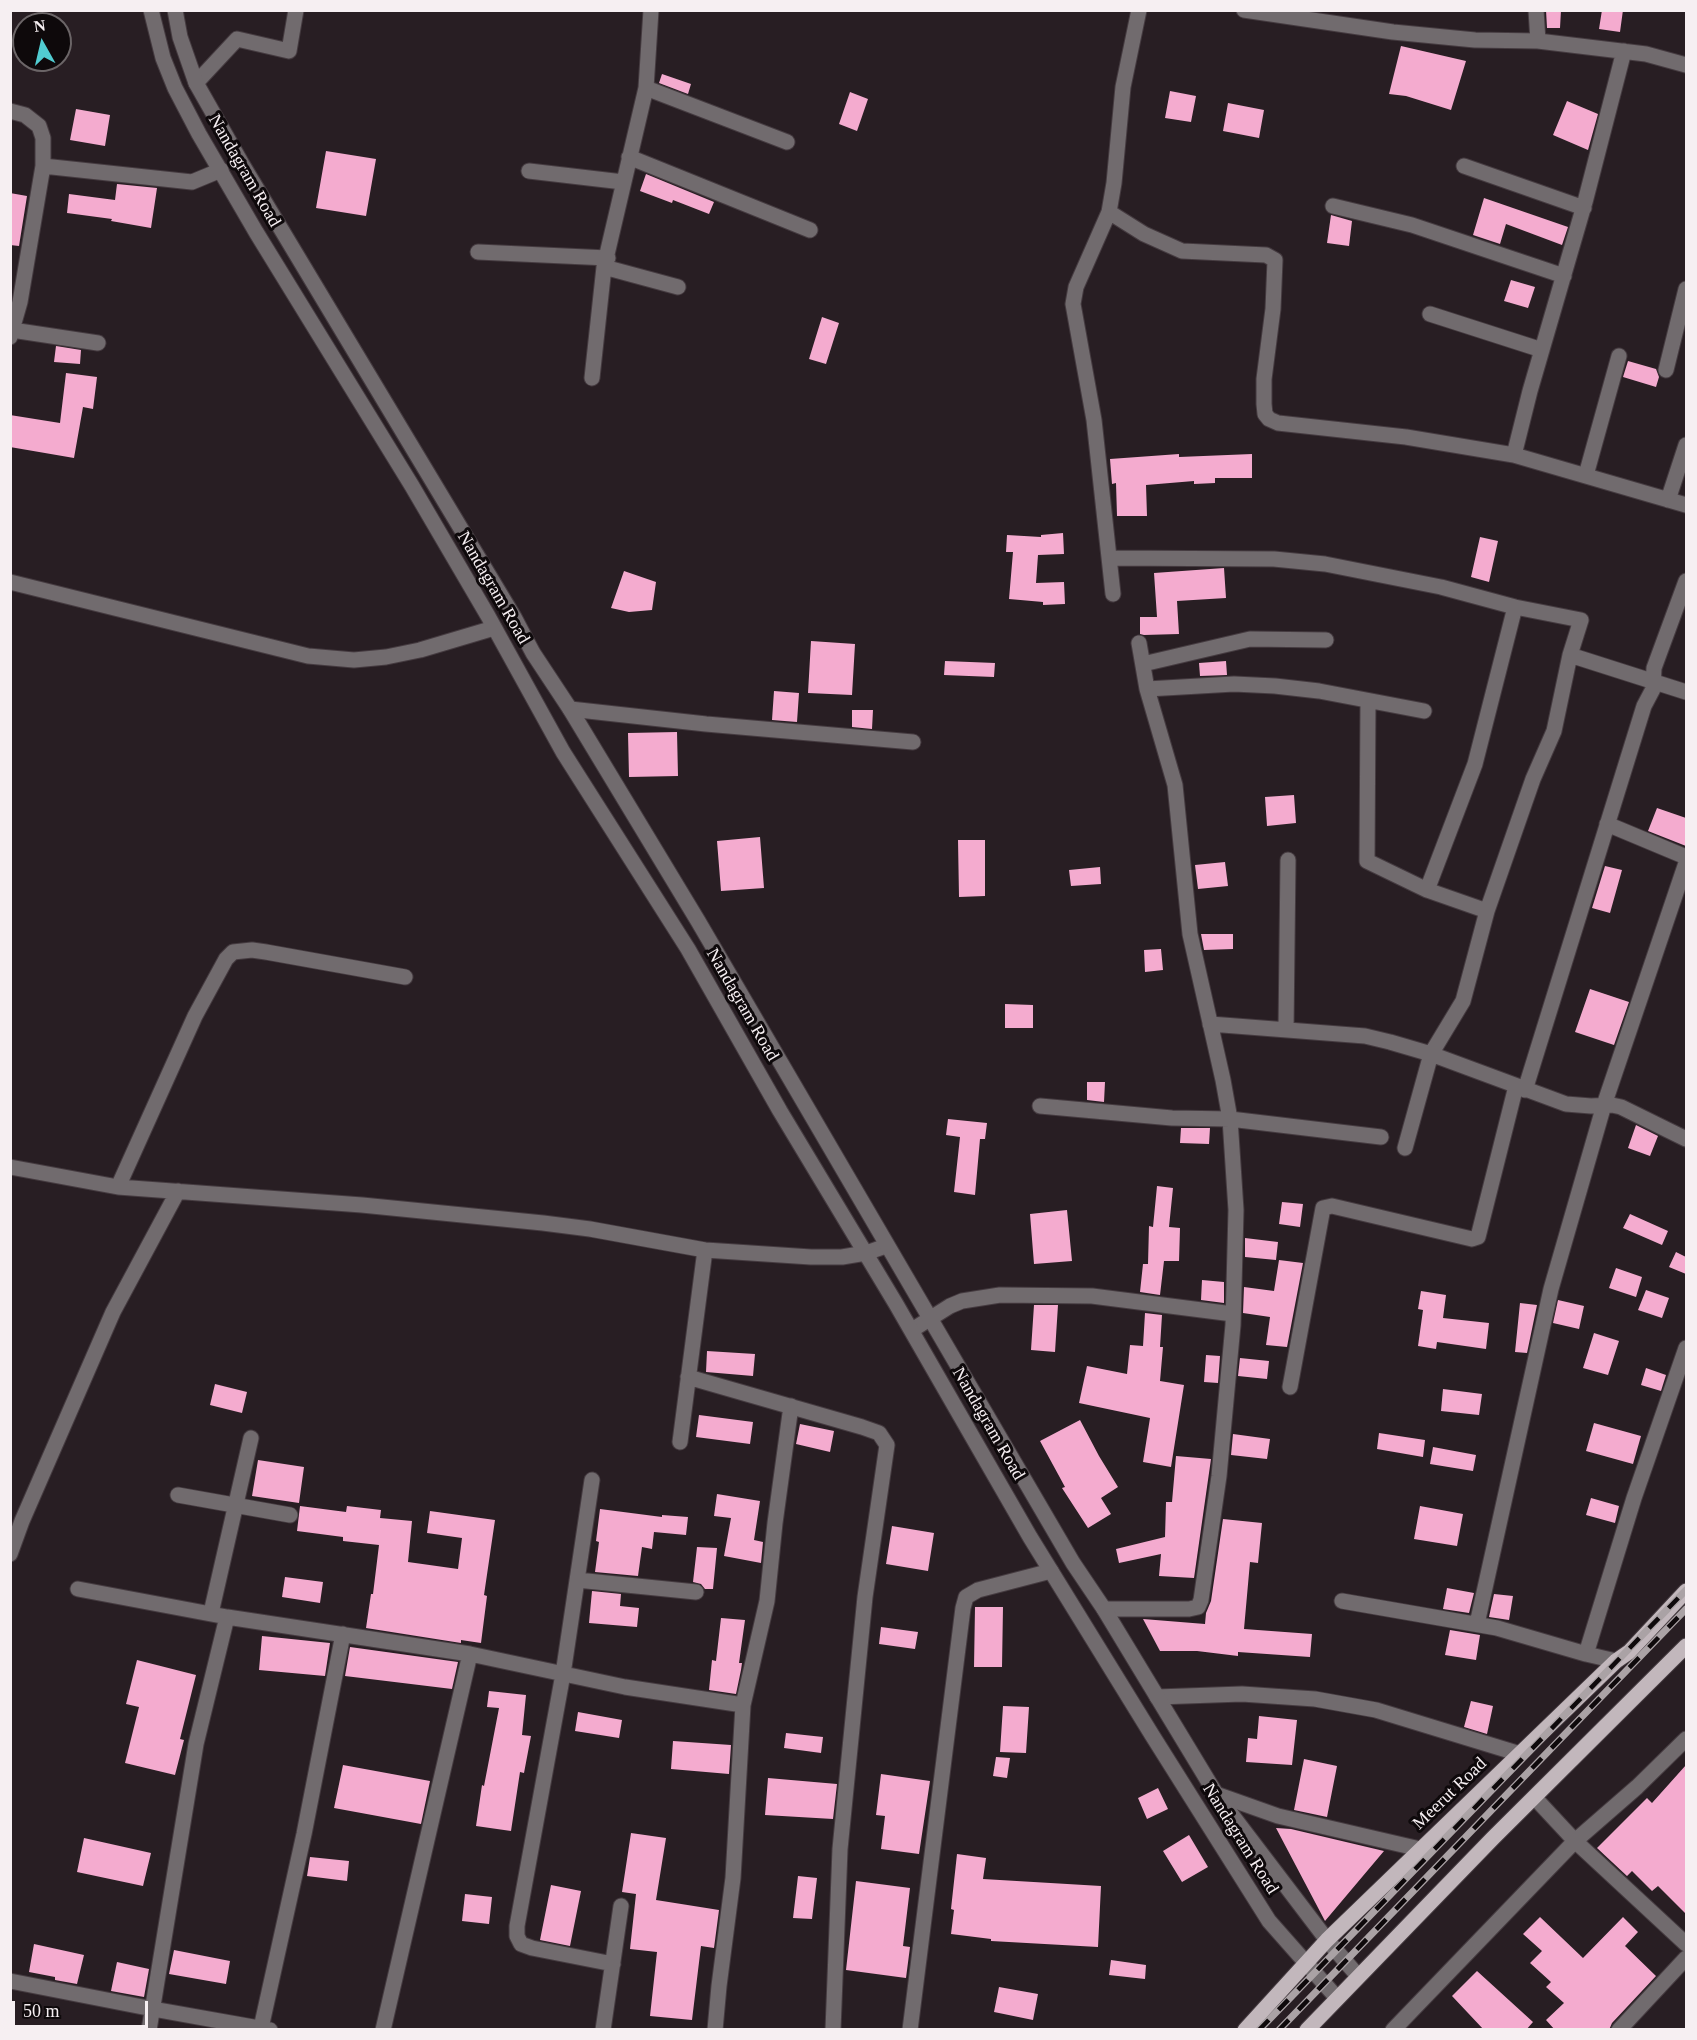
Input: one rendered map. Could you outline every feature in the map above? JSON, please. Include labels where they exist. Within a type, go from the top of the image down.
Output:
[{"type":"main road","name":"Meerut Road","points":[[1245,2030],[1327,1940],[1616,1660],[1629,1652],[1686,1591]]},
{"type":"main road","points":[[1307,2030],[1686,1646]]},
{"type":"street","name":"Nandagram Road","points":[[152,10],[163,58],[175,88],[221,171],[426,510],[563,752],[688,949],[780,1111],[912,1330],[1051,1571],[1269,1921],[1337,1998]]},
{"type":"street","name":"Nandagram Road","points":[[175,10],[180,37],[196,83],[242,164],[514,617],[533,653],[646,834],[1073,1563],[1104,1609],[1216,1794],[1327,1940],[1358,1976]]},
{"type":"street","points":[[196,83],[237,39],[289,51],[296,10]]},
{"type":"street","points":[[592,378],[606,263],[646,88],[651,10]]},
{"type":"street","points":[[1113,594],[1094,420],[1072,304],[1076,287],[1109,212],[1123,87],[1139,10]]},
{"type":"street","points":[[1244,10],[1393,32],[1475,40],[1538,40],[1646,54],[1686,65]]},
{"type":"street","points":[[1536,10],[1538,40]]},
{"type":"street","points":[[1514,455],[1584,208],[1624,51]]},
{"type":"street","points":[[646,88],[787,142]]},
{"type":"street","points":[[10,111],[25,115],[39,126],[43,138],[43,166],[15,301],[11,333],[98,343]]},
{"type":"street","points":[[629,157],[810,230]]},
{"type":"street","points":[[43,166],[192,182],[242,164]]},
{"type":"street","points":[[1464,166],[1584,208]]},
{"type":"street","points":[[529,171],[623,182]]},
{"type":"street","points":[[1333,206],[1412,225],[1564,276]]},
{"type":"street","points":[[1109,212],[1144,234],[1182,250],[1266,255],[1275,260],[1273,309],[1264,379],[1265,414],[1269,419],[1278,423],[1406,437],[1514,455],[1686,506]]},
{"type":"street","points":[[478,252],[606,263],[678,287]]},
{"type":"street","points":[[1666,370],[1686,289]]},
{"type":"street","points":[[1430,314],[1542,350]]},
{"type":"street","points":[[1586,475],[1620,357]]},
{"type":"street","points":[[344,376],[363,365]]},
{"type":"street","points":[[1668,500],[1686,446]]},
{"type":"street","points":[[426,510],[443,500]]},
{"type":"street","points":[[1109,558],[1274,559],[1325,564],[1441,587],[1515,608],[1581,620],[1570,655],[1554,731],[1533,779],[1487,911],[1463,1001],[1431,1054],[1405,1148]]},
{"type":"street","points":[[1290,1387],[1323,1208],[1332,1206],[1472,1239],[1478,1237],[1520,1088],[1644,706],[1653,689],[1654,668],[1686,581]]},
{"type":"street","points":[[10,582],[308,656],[354,660],[386,657],[420,650],[494,628]]},
{"type":"street","points":[[1427,890],[1474,764],[1515,608]]},
{"type":"street","points":[[1143,664],[1250,639],[1326,640]]},
{"type":"street","points":[[1104,1609],[1189,1610],[1198,1607],[1220,1476],[1233,1314],[1236,1210],[1230,1119],[1190,934],[1175,785],[1147,689],[1139,643]]},
{"type":"street","points":[[1570,655],[1686,692]]},
{"type":"street","points":[[1147,689],[1256,684],[1319,691],[1424,711]]},
{"type":"street","points":[[1368,701],[1367,861],[1427,890],[1487,911]]},
{"type":"street","points":[[570,709],[706,724],[913,742]]},
{"type":"street","points":[[1607,824],[1686,856]]},
{"type":"street","points":[[623,848],[646,834]]},
{"type":"street","points":[[1286,1030],[1288,860]]},
{"type":"street","points":[[1477,1624],[1551,1288],[1604,1105],[1686,863]]},
{"type":"street","points":[[118,1187],[195,1016],[226,959],[234,952],[259,951],[405,977]]},
{"type":"street","points":[[1210,1024],[1365,1036],[1431,1054],[1566,1104],[1621,1107],[1686,1139]]},
{"type":"street","points":[[1040,1106],[1172,1118],[1230,1119],[1381,1137]]},
{"type":"street","points":[[10,1167],[118,1187],[362,1205],[543,1223],[590,1229],[705,1250],[842,1257],[866,1253],[886,1246]]},
{"type":"street","points":[[10,1554],[22,1521],[113,1312],[178,1191]]},
{"type":"street","points":[[680,1442],[705,1250]]},
{"type":"street","points":[[912,1330],[962,1301],[1000,1295],[1092,1296],[1233,1314]]},
{"type":"street","points":[[1586,1654],[1634,1498],[1686,1348]]},
{"type":"street","points":[[688,1377],[879,1433],[887,1445],[865,1598],[843,1814],[833,2030]]},
{"type":"street","points":[[715,2030],[733,1878],[743,1705],[767,1600],[791,1406]]},
{"type":"street","points":[[211,1613],[251,1438]]},
{"type":"street","points":[[592,1480],[563,1674],[517,1926],[522,1944],[532,1948],[613,1964]]},
{"type":"street","points":[[178,1495],[290,1515]]},
{"type":"street","points":[[910,2030],[966,1597],[978,1590],[1051,1571]]},
{"type":"street","points":[[577,1580],[696,1592]]},
{"type":"street","points":[[78,1588],[227,1617],[470,1654],[625,1687],[743,1705]]},
{"type":"street","points":[[1342,1601],[1497,1628],[1586,1654],[1616,1660]]},
{"type":"street","points":[[149,2030],[196,1744],[227,1617]]},
{"type":"street","points":[[10,1981],[265,2029],[343,1634]]},
{"type":"street","points":[[383,2030],[470,1654]]},
{"type":"street","points":[[1157,1697],[1242,1694],[1315,1699],[1376,1710],[1520,1754]]},
{"type":"street","points":[[1393,2030],[1575,1841],[1684,1745]]},
{"type":"street","points":[[1216,1794],[1278,1816],[1420,1849]]},
{"type":"street","points":[[1535,1798],[1575,1841],[1686,1944]]},
{"type":"street","points":[[603,2030],[621,1906]]},
{"type":"street","points":[[1619,2030],[1686,1958]]},
{"type":"building","points":[[1546,10],[1561,10],[1560,28],[1547,28]]},
{"type":"building","points":[[1602,10],[1623,10],[1620,32],[1599,29]]},
{"type":"building","points":[[1401,46],[1466,61],[1451,110],[1406,96],[1389,94]]},
{"type":"building","points":[[662,74],[691,84],[688,94],[659,83]]},
{"type":"building","points":[[1170,91],[1196,96],[1191,122],[1165,118]]},
{"type":"building","points":[[850,92],[868,99],[857,131],[839,124]]},
{"type":"building","points":[[1567,101],[1598,114],[1588,150],[1553,135]]},
{"type":"building","points":[[1228,103],[1264,110],[1259,138],[1223,131]]},
{"type":"building","points":[[76,109],[110,115],[105,146],[70,140]]},
{"type":"building","points":[[326,151],[376,159],[366,216],[316,208]]},
{"type":"building","points":[[646,174],[714,202],[709,214],[673,200],[672,203],[640,191]]},
{"type":"building","points":[[117,184],[157,188],[151,228],[111,221],[112,219],[67,213],[69,194],[115,200]]},
{"type":"building","points":[[10,193],[27,196],[19,246],[10,245]]},
{"type":"building","points":[[1484,198],[1568,227],[1562,245],[1506,224],[1500,244],[1473,235]]},
{"type":"building","points":[[1331,215],[1352,221],[1349,246],[1327,243]]},
{"type":"building","points":[[1511,280],[1535,287],[1528,308],[1504,301]]},
{"type":"building","points":[[822,317],[839,323],[826,364],[809,359]]},
{"type":"building","points":[[56,346],[81,350],[80,364],[54,362]]},
{"type":"building","points":[[1628,361],[1656,369],[1659,377],[1656,387],[1623,377]]},
{"type":"building","points":[[66,373],[97,377],[93,409],[83,407],[74,458],[10,447],[10,415],[60,423]]},
{"type":"building","points":[[1179,454],[1179,457],[1252,454],[1252,478],[1215,478],[1215,483],[1194,484],[1194,481],[1146,485],[1147,516],[1117,516],[1116,483],[1112,484],[1110,459]]},
{"type":"building","points":[[1063,533],[1064,554],[1038,555],[1036,583],[1064,582],[1065,604],[1043,605],[1043,602],[1009,599],[1013,552],[1006,552],[1007,535],[1041,537],[1041,535]]},
{"type":"building","points":[[1480,537],[1498,541],[1489,582],[1471,577]]},
{"type":"building","points":[[1224,568],[1226,598],[1177,601],[1179,634],[1140,634],[1140,617],[1157,617],[1154,573]]},
{"type":"building","points":[[624,571],[656,582],[652,610],[629,612],[611,608]]},
{"type":"building","points":[[811,641],[855,644],[852,695],[808,693]]},
{"type":"building","points":[[945,661],[995,663],[994,677],[944,675]]},
{"type":"building","points":[[1226,661],[1227,675],[1200,676],[1199,663]]},
{"type":"building","points":[[774,691],[799,693],[797,722],[772,720]]},
{"type":"building","points":[[852,710],[873,710],[872,729],[852,727]]},
{"type":"building","points":[[677,732],[678,776],[629,777],[628,733]]},
{"type":"building","points":[[1294,795],[1296,823],[1267,826],[1265,797]]},
{"type":"building","points":[[1657,808],[1686,818],[1686,846],[1648,831]]},
{"type":"building","points":[[760,837],[764,888],[721,891],[717,841]]},
{"type":"building","points":[[958,840],[985,840],[985,896],[959,897]]},
{"type":"building","points":[[1225,862],[1228,886],[1198,889],[1195,865]]},
{"type":"building","points":[[1605,866],[1622,870],[1610,913],[1592,908]]},
{"type":"building","points":[[1100,867],[1101,884],[1071,886],[1069,870]]},
{"type":"building","points":[[1201,934],[1233,934],[1233,949],[1204,950]]},
{"type":"building","points":[[1161,949],[1163,970],[1145,972],[1144,950]]},
{"type":"building","points":[[1590,989],[1629,1002],[1614,1045],[1575,1032]]},
{"type":"building","points":[[1005,1004],[1033,1005],[1033,1028],[1005,1028]]},
{"type":"building","points":[[1087,1082],[1105,1082],[1104,1102],[1087,1100]]},
{"type":"building","points":[[948,1119],[987,1123],[985,1139],[980,1139],[975,1195],[954,1192],[960,1137],[946,1135]]},
{"type":"building","points":[[1636,1125],[1658,1136],[1650,1156],[1628,1148]]},
{"type":"building","points":[[1181,1128],[1210,1128],[1209,1144],[1180,1143]]},
{"type":"building","points":[[1157,1186],[1173,1188],[1169,1227],[1180,1228],[1179,1261],[1164,1261],[1160,1295],[1140,1292],[1143,1264],[1148,1264],[1149,1226],[1153,1227]]},
{"type":"building","points":[[1282,1202],[1303,1204],[1300,1227],[1279,1224]]},
{"type":"building","points":[[1067,1210],[1072,1261],[1034,1264],[1030,1214]]},
{"type":"building","points":[[1630,1214],[1668,1231],[1662,1245],[1623,1228]]},
{"type":"building","points":[[1245,1238],[1278,1242],[1276,1260],[1245,1257]]},
{"type":"building","points":[[1676,1252],[1686,1257],[1686,1274],[1669,1267]]},
{"type":"building","points":[[1279,1260],[1303,1263],[1287,1347],[1266,1345],[1270,1317],[1243,1313],[1244,1287],[1274,1291]]},
{"type":"building","points":[[1616,1268],[1642,1277],[1636,1297],[1609,1288]]},
{"type":"building","points":[[1202,1280],[1224,1282],[1224,1303],[1201,1300]]},
{"type":"building","points":[[1646,1290],[1669,1298],[1662,1318],[1638,1310]]},
{"type":"building","points":[[1421,1291],[1446,1295],[1443,1318],[1489,1323],[1486,1349],[1437,1342],[1436,1349],[1418,1346],[1423,1310],[1418,1309]]},
{"type":"building","points":[[1558,1300],[1584,1306],[1579,1329],[1553,1323]]},
{"type":"building","points":[[1520,1303],[1537,1305],[1527,1353],[1515,1352]]},
{"type":"building","points":[[1034,1305],[1058,1305],[1055,1352],[1031,1350]]},
{"type":"building","points":[[1145,1313],[1162,1315],[1160,1347],[1163,1347],[1160,1381],[1184,1385],[1171,1467],[1143,1462],[1150,1418],[1079,1403],[1087,1366],[1127,1374],[1130,1345],[1143,1346]]},
{"type":"building","points":[[1594,1333],[1619,1341],[1608,1375],[1583,1368]]},
{"type":"building","points":[[707,1351],[755,1354],[753,1376],[706,1372]]},
{"type":"building","points":[[1206,1355],[1220,1356],[1218,1383],[1204,1382]]},
{"type":"building","points":[[1240,1358],[1269,1361],[1267,1379],[1238,1376]]},
{"type":"building","points":[[1646,1368],[1666,1375],[1661,1391],[1641,1385]]},
{"type":"building","points":[[215,1384],[247,1392],[242,1413],[210,1405]]},
{"type":"building","points":[[1443,1389],[1482,1394],[1479,1415],[1441,1411]]},
{"type":"building","points":[[699,1415],[753,1422],[750,1444],[696,1437]]},
{"type":"building","points":[[1080,1420],[1118,1487],[1101,1498],[1111,1514],[1088,1528],[1062,1488],[1065,1487],[1040,1441]]},
{"type":"building","points":[[1594,1423],[1641,1436],[1633,1464],[1586,1451]]},
{"type":"building","points":[[800,1424],[834,1431],[830,1452],[796,1444]]},
{"type":"building","points":[[1379,1433],[1425,1440],[1423,1457],[1377,1449]]},
{"type":"building","points":[[1233,1434],[1270,1439],[1267,1459],[1231,1455]]},
{"type":"building","points":[[1433,1447],[1476,1455],[1473,1471],[1430,1464]]},
{"type":"building","points":[[1176,1456],[1211,1459],[1194,1578],[1159,1576],[1161,1554],[1119,1563],[1116,1549],[1165,1537],[1166,1502],[1172,1502]]},
{"type":"building","points":[[258,1460],[304,1467],[299,1503],[252,1496]]},
{"type":"building","points":[[717,1494],[760,1501],[754,1540],[763,1542],[761,1563],[724,1556],[731,1518],[714,1516]]},
{"type":"building","points":[[1591,1498],[1619,1506],[1615,1523],[1586,1515]]},
{"type":"building","points":[[300,1506],[346,1512],[347,1506],[381,1510],[380,1518],[412,1521],[408,1562],[458,1569],[462,1538],[427,1533],[430,1511],[495,1520],[484,1595],[487,1596],[481,1643],[461,1640],[461,1643],[366,1628],[379,1545],[343,1541],[343,1537],[297,1531]]},
{"type":"building","points":[[1420,1506],[1463,1514],[1457,1546],[1414,1539]]},
{"type":"building","points":[[600,1509],[662,1517],[662,1515],[688,1517],[686,1535],[654,1532],[652,1549],[642,1547],[638,1576],[595,1572]]},
{"type":"building","points":[[1223,1519],[1262,1523],[1258,1563],[1250,1562],[1244,1629],[1312,1634],[1310,1657],[1238,1652],[1238,1656],[1197,1651],[1160,1651],[1143,1619],[1205,1624],[1206,1613],[1211,1601]]},
{"type":"building","points":[[892,1526],[934,1533],[928,1571],[886,1564]]},
{"type":"building","points":[[697,1547],[717,1548],[713,1589],[705,1589],[701,1584],[693,1582]]},
{"type":"building","points":[[285,1577],[323,1582],[320,1603],[282,1597]]},
{"type":"building","points":[[1447,1588],[1474,1593],[1469,1613],[1443,1609]]},
{"type":"building","points":[[592,1591],[621,1594],[620,1606],[639,1608],[637,1627],[589,1623]]},
{"type":"building","points":[[1494,1594],[1513,1596],[1509,1620],[1489,1617]]},
{"type":"building","points":[[975,1607],[1003,1607],[1002,1667],[974,1667]]},
{"type":"building","points":[[721,1618],[745,1620],[739,1663],[742,1663],[736,1694],[709,1690],[712,1660],[716,1661]]},
{"type":"building","points":[[881,1627],[918,1632],[915,1649],[879,1644]]},
{"type":"building","points":[[1450,1630],[1480,1635],[1476,1660],[1445,1655]]},
{"type":"building","points":[[262,1636],[330,1643],[325,1676],[259,1670]]},
{"type":"building","points":[[350,1647],[458,1662],[452,1689],[345,1676]]},
{"type":"building","points":[[137,1660],[196,1675],[180,1739],[184,1740],[175,1775],[125,1763],[139,1707],[126,1704]]},
{"type":"building","points":[[489,1691],[526,1695],[522,1735],[531,1736],[524,1773],[520,1772],[511,1831],[476,1826],[482,1785],[484,1786],[499,1708],[487,1707]]},
{"type":"building","points":[[1471,1701],[1493,1706],[1487,1734],[1464,1727]]},
{"type":"building","points":[[1003,1706],[1029,1707],[1026,1753],[1000,1752]]},
{"type":"building","points":[[578,1712],[622,1720],[619,1738],[575,1731]]},
{"type":"building","points":[[1259,1716],[1297,1720],[1292,1765],[1246,1762],[1248,1738],[1257,1739]]},
{"type":"building","points":[[786,1733],[823,1737],[821,1753],[784,1748]]},
{"type":"building","points":[[673,1741],[731,1745],[729,1774],[671,1769]]},
{"type":"building","points":[[996,1757],[1010,1758],[1007,1778],[993,1776]]},
{"type":"building","points":[[1304,1759],[1337,1766],[1327,1817],[1294,1810]]},
{"type":"building","points":[[343,1765],[430,1781],[421,1824],[334,1808]]},
{"type":"building","points":[[1686,1765],[1686,1914],[1658,1886],[1652,1891],[1632,1871],[1627,1876],[1597,1848],[1647,1798],[1652,1803]]},
{"type":"building","points":[[881,1774],[930,1781],[919,1854],[881,1849],[885,1816],[876,1815]]},
{"type":"building","points":[[768,1778],[837,1784],[833,1819],[765,1815]]},
{"type":"building","points":[[1158,1788],[1168,1809],[1147,1819],[1138,1798]]},
{"type":"building","points":[[1276,1828],[1291,1829],[1384,1851],[1325,1921]]},
{"type":"building","points":[[631,1833],[666,1838],[656,1900],[719,1910],[714,1948],[701,1946],[692,2020],[650,2016],[657,1952],[630,1949],[636,1894],[622,1892]]},
{"type":"building","points":[[1189,1835],[1208,1867],[1182,1882],[1163,1851]]},
{"type":"building","points":[[84,1838],[151,1853],[143,1886],[77,1872]]},
{"type":"building","points":[[957,1854],[986,1858],[983,1879],[1101,1886],[1098,1947],[991,1941],[991,1939],[951,1934],[954,1910],[951,1909]]},
{"type":"building","points":[[310,1857],[349,1861],[347,1881],[307,1876]]},
{"type":"building","points":[[798,1876],[817,1878],[812,1919],[793,1918]]},
{"type":"building","points":[[856,1881],[910,1888],[903,1946],[910,1947],[906,1978],[846,1970]]},
{"type":"building","points":[[551,1885],[581,1891],[570,1946],[540,1940]]},
{"type":"building","points":[[465,1894],[492,1897],[489,1924],[462,1921]]},
{"type":"building","points":[[1540,1917],[1583,1958],[1623,1917],[1638,1932],[1625,1946],[1656,1976],[1612,2023],[1609,2030],[1555,2030],[1546,2020],[1564,2003],[1546,1987],[1551,1982],[1530,1963],[1542,1951],[1523,1934]]},
{"type":"building","points":[[34,1944],[84,1955],[77,1984],[29,1972]]},
{"type":"building","points":[[174,1950],[230,1961],[226,1984],[169,1974]]},
{"type":"building","points":[[1111,1960],[1146,1965],[1145,1979],[1109,1975]]},
{"type":"building","points":[[117,1962],[149,1969],[144,1997],[111,1991]]},
{"type":"building","points":[[1477,1971],[1533,2022],[1526,2030],[1484,2030],[1452,1996]]},
{"type":"building","points":[[999,1987],[1038,1994],[1033,2020],[994,2012]]},
{"type":"railway","points":[[1259,2030],[1686,1590]]},
{"type":"railway","points":[[1279,2030],[1686,1609]]}]
